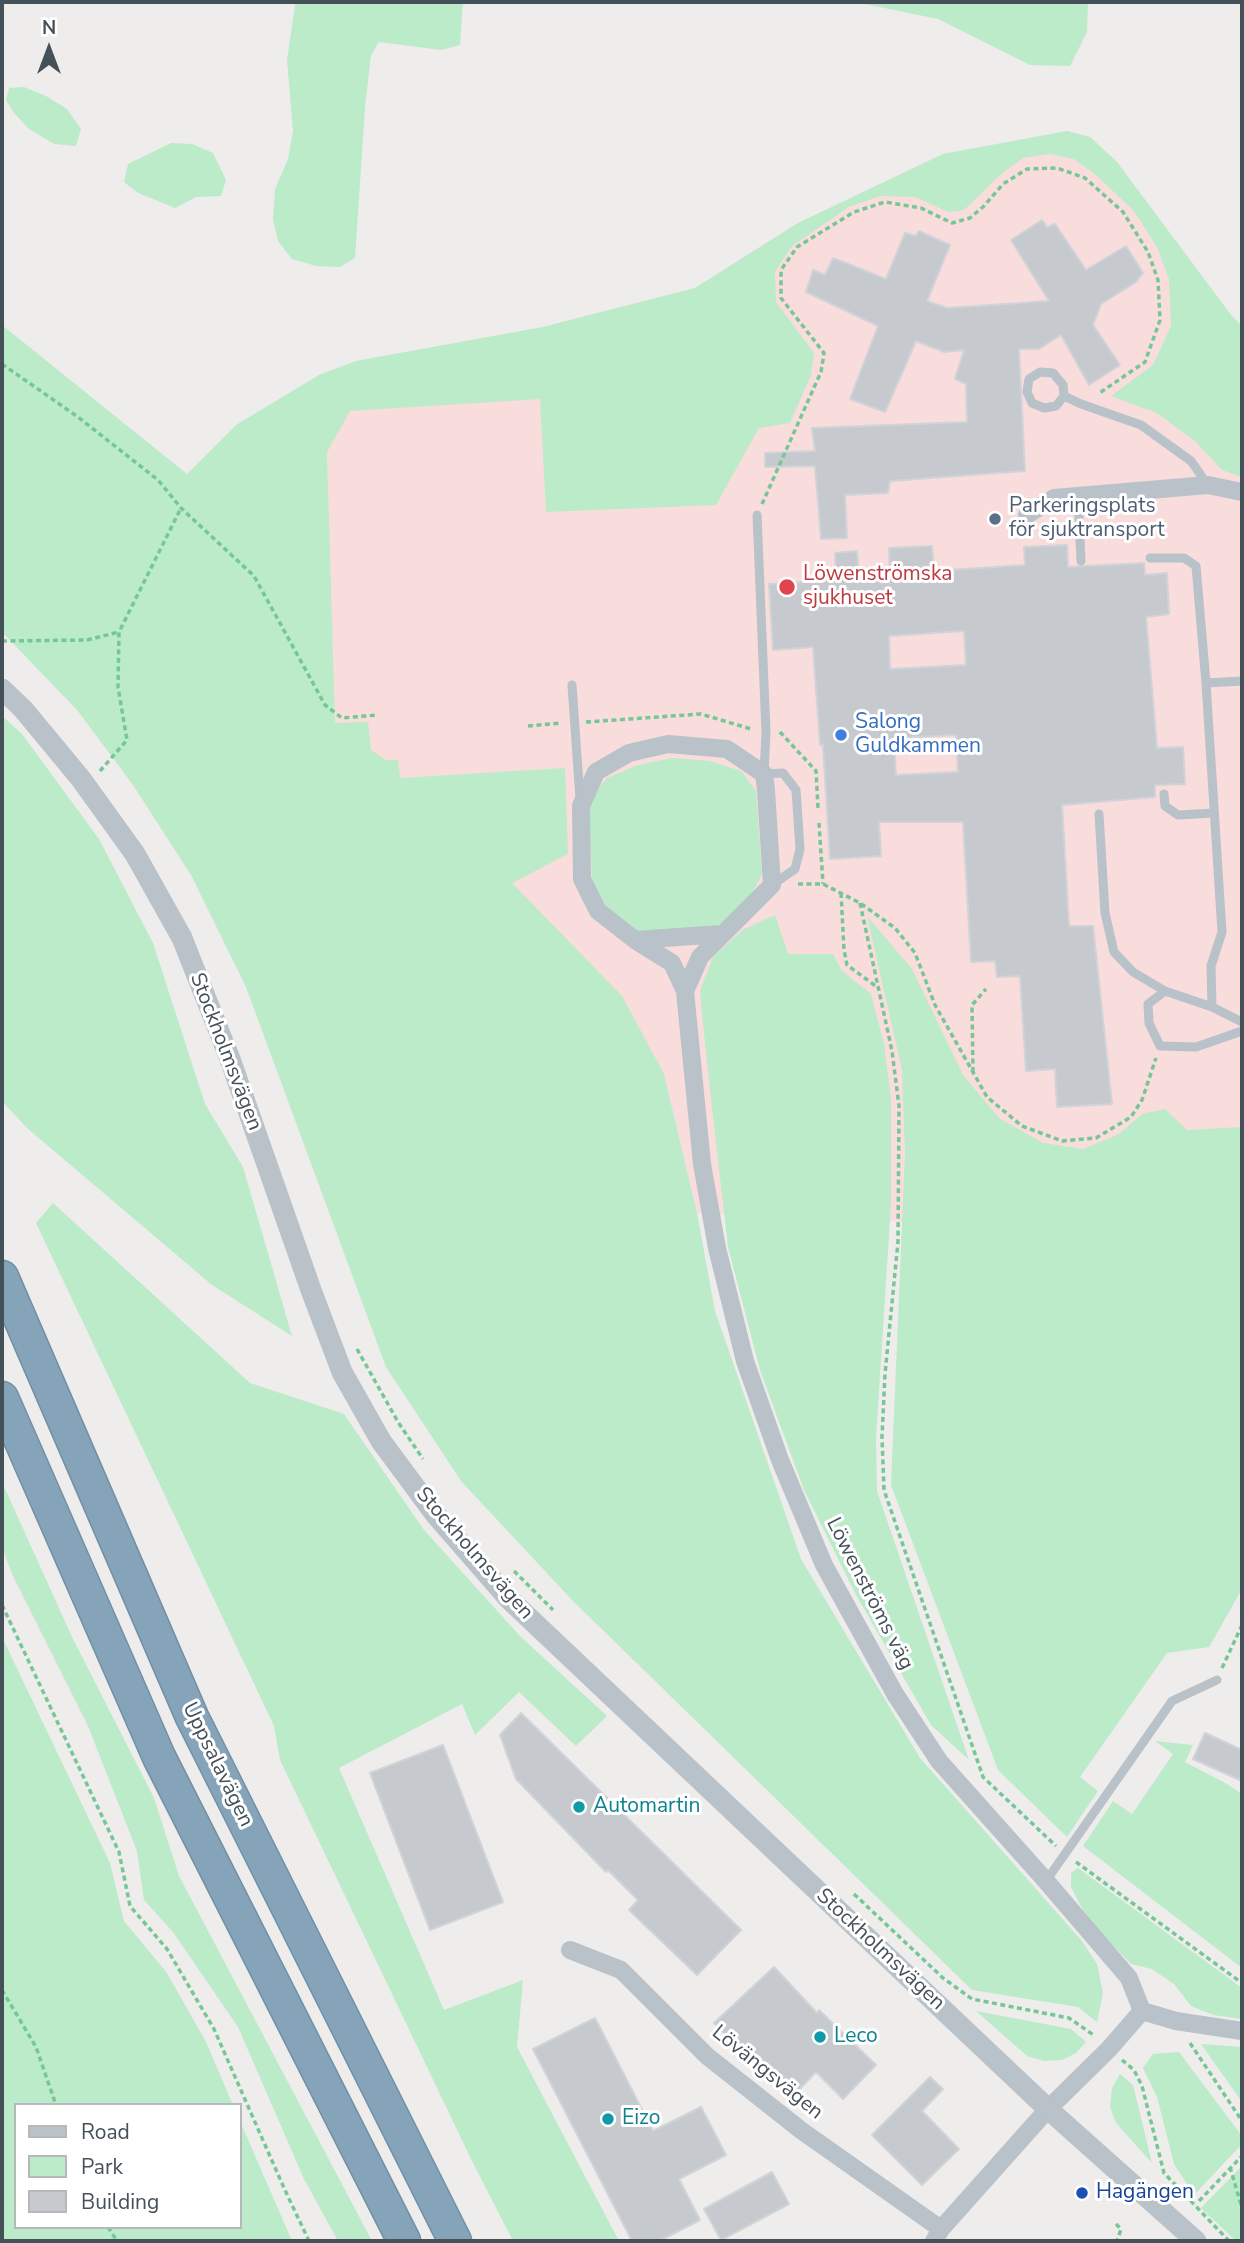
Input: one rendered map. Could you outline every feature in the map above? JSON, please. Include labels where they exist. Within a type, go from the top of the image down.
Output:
[{"type":"highway","name":"Uppsalavägen","points":[[2,1277],[192,1717],[455,2241]]},
{"type":"highway","points":[[2,1398],[159,1757],[404,2241]]},
{"type":"street","points":[[1027,514],[1054,498],[1208,485],[1242,492]]},
{"type":"street","name":"Stockholmsvägen","points":[[2,689],[23,709],[82,779],[135,854],[182,938],[230,1059],[310,1290],[342,1372],[381,1441],[435,1514],[509,1599],[1048,2109],[1196,2241]]},
{"type":"street","name":"Löwenströms väg","points":[[764,774],[727,749],[668,744],[629,753],[596,772],[581,806],[582,879],[598,911],[635,940],[672,963],[685,991],[702,1164],[717,1248],[744,1361],[780,1461],[824,1565],[895,1694],[939,1761],[1129,1978],[1142,2011]]},
{"type":"street","points":[[764,774],[772,885]]},
{"type":"street","name":"Löwenströms väg","points":[[685,991],[700,957],[772,885]]},
{"type":"street","points":[[635,940],[721,934]]},
{"type":"street","name":"Lövängsvägen","points":[[570,1950],[621,1970],[707,2056],[938,2235],[1048,2109]]},
{"type":"street","points":[[1048,2109],[1109,2049],[1142,2011],[1176,2021],[1242,2031]]},
{"type":"lane","points":[[1040,372],[1053,373],[1063,385],[1064,396],[1056,405],[1044,408],[1032,403],[1027,392],[1029,379],[1040,372]]},
{"type":"lane","points":[[1064,396],[1141,425],[1191,461],[1208,485]]},
{"type":"lane","points":[[1078,496],[1081,561]]},
{"type":"lane","points":[[757,515],[766,732],[764,774],[783,773],[796,790],[800,849],[795,869],[772,885]]},
{"type":"lane","points":[[1150,558],[1184,558],[1196,566],[1222,932],[1211,966],[1212,1007]]},
{"type":"lane","points":[[1206,683],[1242,681]]},
{"type":"lane","points":[[572,685],[581,806]]},
{"type":"lane","points":[[1164,794],[1165,806],[1178,815],[1214,813]]},
{"type":"lane","points":[[1099,814],[1105,913],[1114,952],[1133,972],[1165,991],[1212,1007],[1242,1022]]},
{"type":"lane","points":[[1165,991],[1149,1004],[1149,1023],[1160,1046],[1195,1047],[1242,1031]]},
{"type":"lane","points":[[1046,1881],[1172,1701],[1217,1680]]},
{"type":"path","points":[[757,515],[821,372],[824,353],[781,298],[781,270],[797,247],[854,212],[886,202],[921,208],[952,223],[970,218],[985,206],[1003,184],[1027,169],[1057,168],[1085,178],[1123,212],[1149,252],[1158,281],[1160,320],[1145,362],[1081,404]]},
{"type":"path","points":[[2,365],[78,418],[158,480],[181,508],[254,576],[325,705],[342,718],[377,715]]},
{"type":"path","points":[[98,774],[127,740],[118,687],[119,632],[181,508]]},
{"type":"path","points":[[2,641],[87,640],[119,632]]},
{"type":"path","points":[[819,824],[823,884]]},
{"type":"path","points":[[772,885],[823,884],[860,903],[895,928],[915,953],[935,1005],[987,1097],[1022,1126],[1062,1141],[1096,1138],[1131,1117],[1142,1100],[1160,1046]]},
{"type":"path","points":[[841,892],[847,965],[878,988]]},
{"type":"path","points":[[860,903],[892,1051],[899,1106],[898,1242],[884,1386],[884,1490],[983,1777],[1066,1854],[1242,1983]]},
{"type":"path","points":[[973,1074],[972,1005],[986,989]]},
{"type":"path","points":[[352,1338],[373,1380],[426,1464]]},
{"type":"path","points":[[506,1562],[562,1618]]},
{"type":"path","points":[[2,1605],[119,1853],[130,1906],[167,1948],[214,2029],[310,2241]]},
{"type":"path","points":[[1217,1680],[1242,1625]]},
{"type":"path","points":[[846,1887],[943,1978],[972,1999],[1069,2018],[1087,2028],[1134,2070],[1142,2086],[1164,2173],[1228,2241]]},
{"type":"path","points":[[2,1990],[36,2047],[55,2103]]},
{"type":"path","points":[[1176,2021],[1242,2121]]},
{"type":"path","points":[[1199,2201],[1242,2155]]},
{"type":"path","points":[[1230,2167],[1242,2208]]},
{"type":"path","points":[[1116,2224],[1121,2229],[1116,2241]]},
{"type":"shaded area","name":"Löwenströmska sjukhuset","points":[[1067,131],[1090,137],[1117,162],[1242,326],[1242,1236],[697,1213],[664,1074],[336,785],[327,452],[356,361],[543,327],[695,288],[798,223],[943,154]]},
{"type":"green space","points":[[292,2],[463,2],[460,45],[441,50],[379,42],[371,55],[355,258],[340,267],[316,266],[292,259],[278,241],[273,220],[275,189],[288,159],[293,131],[287,60],[295,5]]},
{"type":"green space","points":[[855,2],[1088,2],[1087,32],[1070,66],[1030,65],[938,19]]},
{"type":"green space","points":[[24,87],[67,109],[81,129],[76,146],[54,144],[29,129],[14,113],[6,100],[9,88]]},
{"type":"green space","points":[[1067,131],[1090,137],[1117,162],[1242,326],[1242,477],[1222,470],[1195,441],[1157,413],[1111,396],[1153,365],[1171,326],[1169,279],[1157,247],[1134,211],[1097,176],[1074,159],[1050,154],[1023,158],[1000,175],[964,210],[948,212],[916,197],[880,196],[849,207],[792,246],[775,272],[776,302],[814,353],[811,375],[790,423],[759,428],[716,505],[546,512],[540,399],[350,411],[327,452],[335,723],[368,722],[371,750],[385,760],[398,760],[400,778],[565,768],[568,854],[512,883],[622,996],[664,1074],[697,1213],[715,1311],[801,1559],[920,1758],[1082,1941],[1097,1964],[1103,1993],[1097,2022],[1078,2007],[972,1990],[572,1600],[461,1481],[386,1367],[246,987],[191,875],[133,785],[77,710],[2,632],[2,325],[187,474],[236,425],[319,375],[356,361],[543,327],[695,288],[798,223],[943,154]]},
{"type":"green space","points":[[171,143],[192,144],[213,153],[226,180],[221,196],[196,197],[175,208],[138,193],[124,182],[128,164]]},
{"type":"green space","points":[[2,716],[22,734],[99,839],[153,943],[205,1104],[243,1167],[292,1336],[212,1285],[27,1128],[2,1101]]},
{"type":"green space","points":[[672,758],[710,761],[741,771],[756,791],[762,874],[748,902],[722,925],[692,930],[636,931],[608,909],[592,882],[589,807],[597,790],[607,778],[638,765]]},
{"type":"green space","points":[[775,915],[788,954],[833,954],[842,971],[871,994],[884,1044],[891,1098],[891,1204],[876,1438],[877,1491],[969,1760],[931,1725],[856,1595],[804,1490],[760,1370],[728,1247],[700,991],[713,957],[744,929]]},
{"type":"green space","points":[[867,916],[912,969],[963,1075],[999,1118],[1043,1143],[1084,1149],[1119,1134],[1142,1114],[1165,1109],[1187,1130],[1242,1127],[1242,1589],[1209,1647],[1167,1653],[1080,1777],[1098,1791],[1067,1837],[998,1770],[891,1485],[905,1153],[902,1070]]},
{"type":"green space","points":[[53,1203],[250,1383],[344,1414],[424,1530],[520,1636],[607,1716],[576,1746],[519,1692],[475,1735],[462,1704],[339,1768],[444,2010],[523,1980],[517,2047],[619,2241],[513,2241],[280,1760],[274,1726],[36,1223]]},
{"type":"green space","points":[[2,1482],[72,1637],[154,1798],[179,1876],[372,2241],[338,2241],[304,2179],[238,2027],[173,1932],[144,1900],[137,1851],[88,1726],[12,1574],[2,1547]]},
{"type":"green space","points":[[2,1637],[110,1863],[124,1921],[167,1973],[206,2042],[232,2103],[14,2103],[14,2229],[242,2229],[242,2126],[292,2241],[2,2241]]},
{"type":"green space","points":[[1155,1741],[1193,1745],[1185,1762],[1242,1794],[1242,1968],[1083,1846],[1113,1801],[1132,1814],[1173,1754]]},
{"type":"green space","points":[[1078,1868],[1242,1988],[1242,2019],[1213,2015],[1191,2006],[1174,1984],[1152,1969],[1131,1964],[1083,1910],[1071,1887],[1071,1873]]},
{"type":"green space","points":[[976,2011],[1071,2029],[1086,2042],[1076,2053],[1062,2060],[1044,2061],[1027,2056]]},
{"type":"green space","points":[[1201,2044],[1242,2047],[1242,2102]]},
{"type":"green space","points":[[1179,2052],[1242,2136],[1242,2144],[1194,2195],[1174,2164],[1157,2097],[1143,2068],[1153,2054]]},
{"type":"green space","points":[[1120,2074],[1133,2085],[1152,2163],[1116,2123],[1110,2107],[1112,2088]]},
{"type":"green space","points":[[1242,2166],[1242,2241],[1236,2241],[1201,2208]]},
{"type":"building","points":[[1042,220],[1047,227],[1055,224],[1086,270],[1126,246],[1143,273],[1136,282],[1101,304],[1093,325],[1120,365],[1089,385],[1061,335],[1039,349],[1019,349],[1025,471],[890,481],[888,493],[845,495],[847,538],[821,539],[815,466],[765,467],[765,453],[815,451],[812,428],[967,422],[966,384],[955,379],[964,350],[944,352],[916,341],[885,412],[850,399],[878,326],[806,292],[813,270],[825,275],[833,258],[886,279],[905,233],[916,236],[919,231],[950,245],[927,301],[947,308],[1049,301],[1011,240]]},
{"type":"building","points":[[1067,545],[1068,567],[1144,563],[1145,575],[1167,573],[1169,614],[1146,617],[1157,748],[1183,747],[1185,784],[1155,785],[1155,797],[1062,805],[1069,926],[1093,926],[1112,1104],[1057,1107],[1055,1069],[1026,1071],[1020,976],[997,977],[995,961],[971,962],[963,822],[879,822],[881,856],[830,859],[823,745],[820,745],[813,647],[773,650],[769,584],[836,580],[835,553],[857,551],[859,576],[890,574],[889,548],[932,546],[934,571],[1025,565],[1024,547]],"holes":[[[964,631],[966,665],[890,669],[889,636]],[[956,735],[958,772],[896,775],[894,738]]]},
{"type":"building","points":[[521,1713],[741,1930],[697,1975],[629,1910],[638,1900],[608,1870],[606,1872],[516,1779],[500,1735]]},
{"type":"building","points":[[1205,1733],[1242,1750],[1242,1781],[1193,1759]]},
{"type":"building","points":[[443,1745],[503,1902],[430,1930],[370,1773]]},
{"type":"building","points":[[774,1967],[817,2013],[819,2010],[876,2065],[843,2099],[816,2072],[796,2093],[757,2055],[751,2061],[714,2023]]},
{"type":"building","name":"Eizo","points":[[595,2018],[653,2131],[701,2107],[726,2155],[679,2179],[700,2220],[659,2241],[632,2241],[533,2049]]},
{"type":"building","points":[[930,2077],[943,2089],[922,2111],[959,2149],[922,2185],[872,2135]]},
{"type":"building","points":[[772,2172],[789,2204],[721,2240],[704,2209]]},
{"type":"place","name":"Parkeringsplats för sjuktransport","points":[[995,519]]},
{"type":"place","name":"Löwenströmska sjukhuset","points":[[787,587]]},
{"type":"place","name":"Salong Guldkammen","points":[[841,735]]},
{"type":"place","name":"Automartin","points":[[579,1807]]},
{"type":"place","name":"Leco","points":[[820,2037]]},
{"type":"place","name":"Eizo","points":[[608,2119]]},
{"type":"place","name":"Hagängen","points":[[1082,2193]]}]
